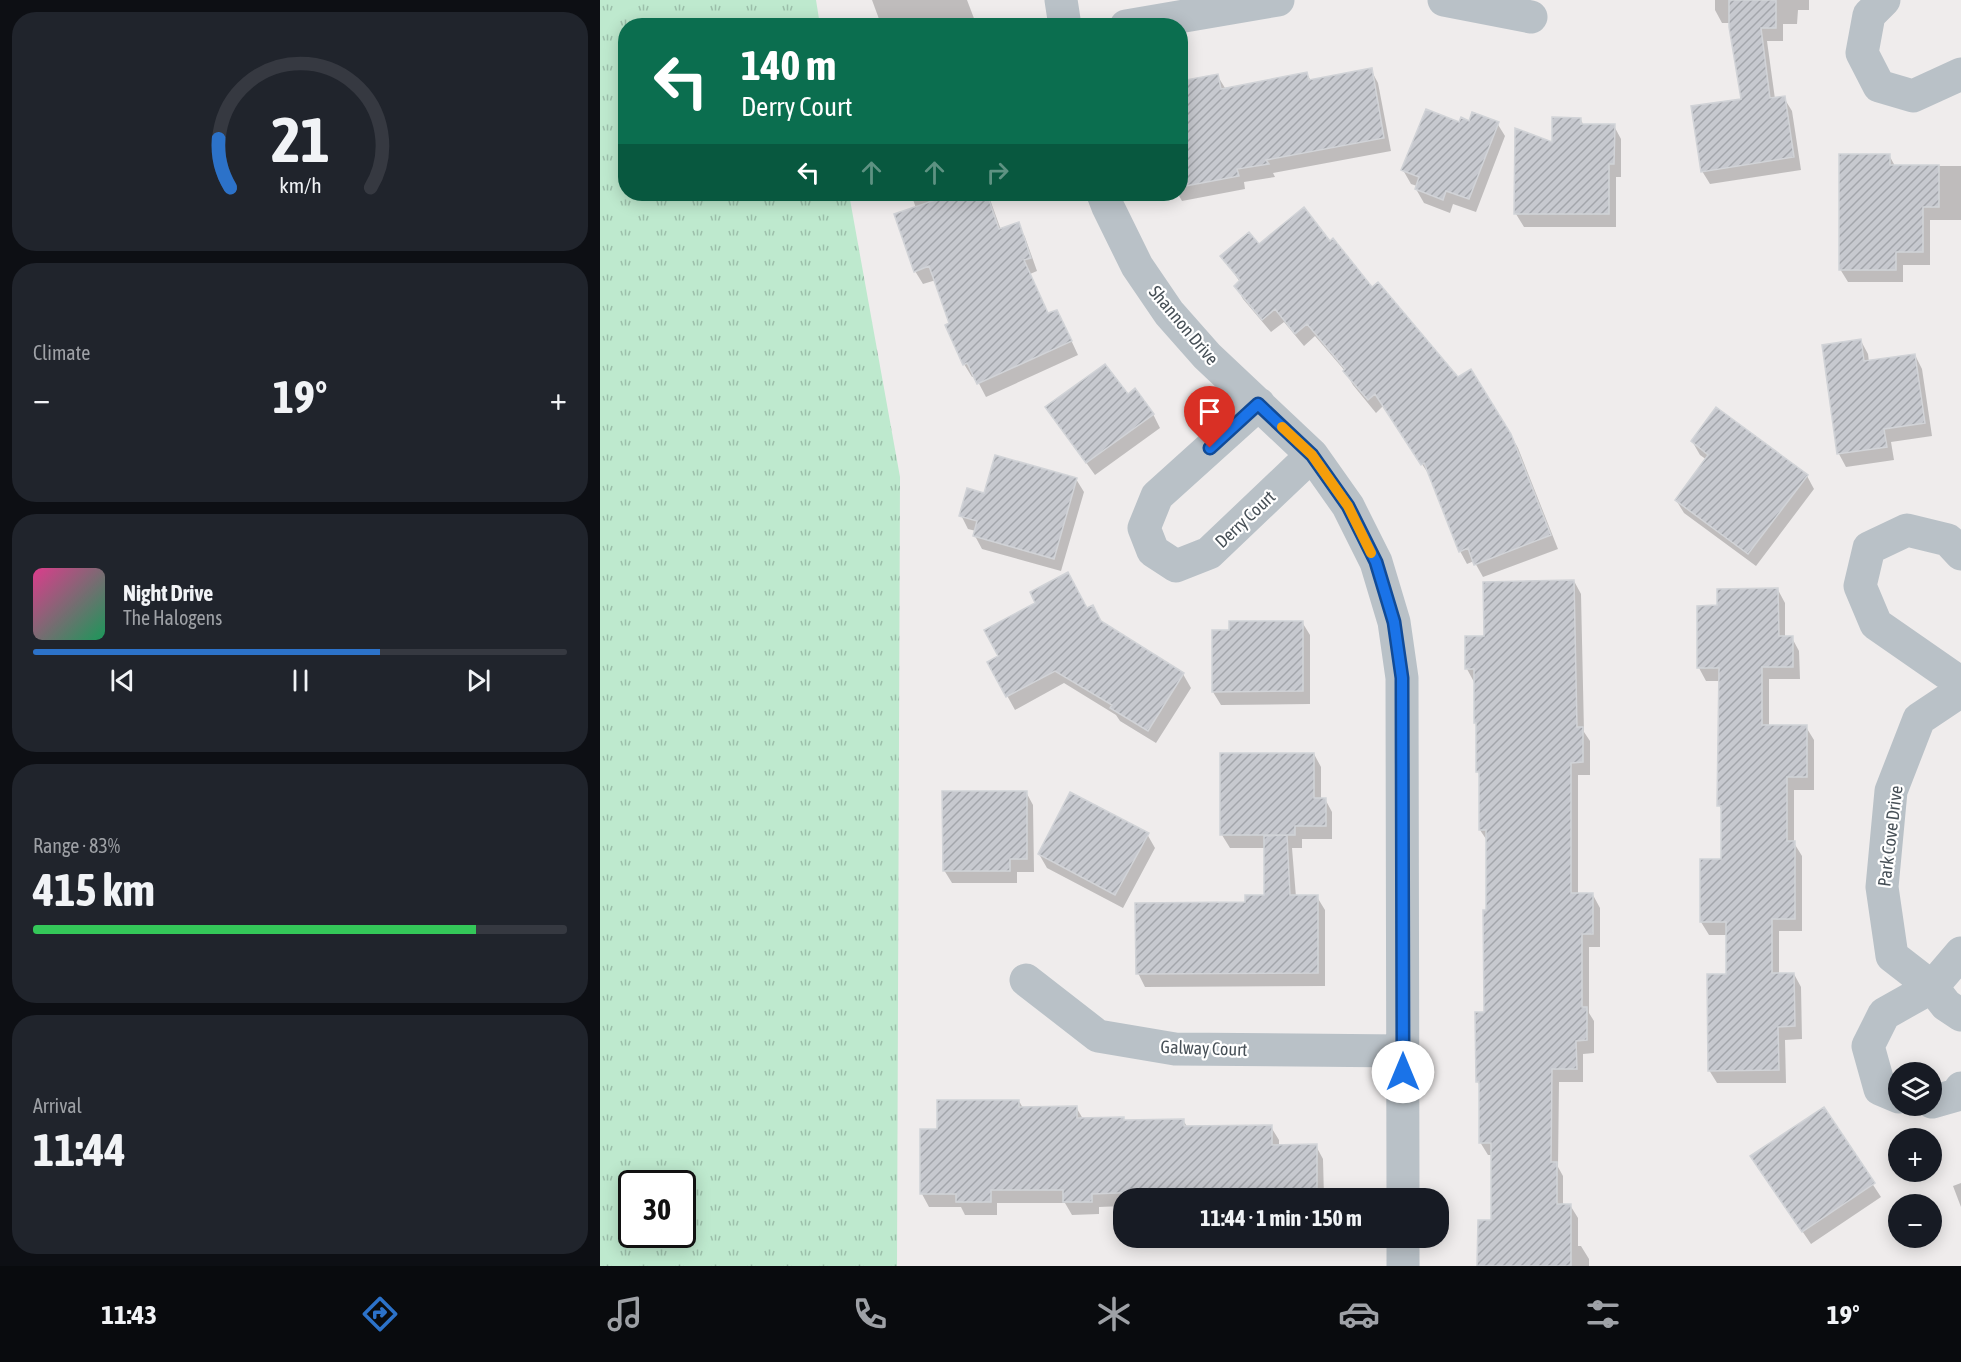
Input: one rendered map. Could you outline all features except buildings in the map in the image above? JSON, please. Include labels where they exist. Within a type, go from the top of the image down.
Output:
[{"type":"street","points":[[1060,0],[1063,18]]},
{"type":"street","points":[[1173,18],[1278,0]]},
{"type":"street","points":[[1444,0],[1531,17]]},
{"type":"street","points":[[1884,0],[1869,15],[1862,53],[1879,86],[1913,96],[1961,74]]},
{"type":"street","name":"Shannon Drive","points":[[1106,201],[1137,266],[1169,313],[1207,356],[1312,455],[1348,506],[1376,562],[1394,622],[1402,678],[1403,1188]]},
{"type":"street","name":"Derry Court","points":[[1258,404],[1156,495],[1144,528],[1153,551],[1176,566],[1209,553],[1312,455]]},
{"type":"street","points":[[1961,554],[1948,540],[1907,530],[1869,548],[1860,586],[1876,624],[1961,683]]},
{"type":"street","name":"Park Cove Drive","points":[[1961,691],[1919,718],[1891,791],[1882,887],[1892,956],[1932,987],[1946,1005],[1961,1015]]},
{"type":"street","points":[[1888,1092],[1880,1089],[1868,1046],[1884,1014],[1932,987],[1961,953]]},
{"type":"street","name":"Galway Court","points":[[1026,980],[1098,1036],[1175,1049],[1403,1050]]},
{"type":"street","points":[[1942,1099],[1957,1095],[1961,1088]]},
{"type":"street","points":[[1403,1248],[1403,1266]]},
{"type":"green space","points":[[600,0],[816,0],[819,18],[618,18],[618,201],[850,201],[900,477],[897,1266],[600,1266]]},
{"type":"slow traffic","points":[[1282,427],[1312,455],[1348,506],[1371,553]]},
{"type":"route","points":[[1210,448],[1258,404],[1312,455],[1348,506],[1376,562],[1394,622],[1402,678],[1403,1072]]}]
